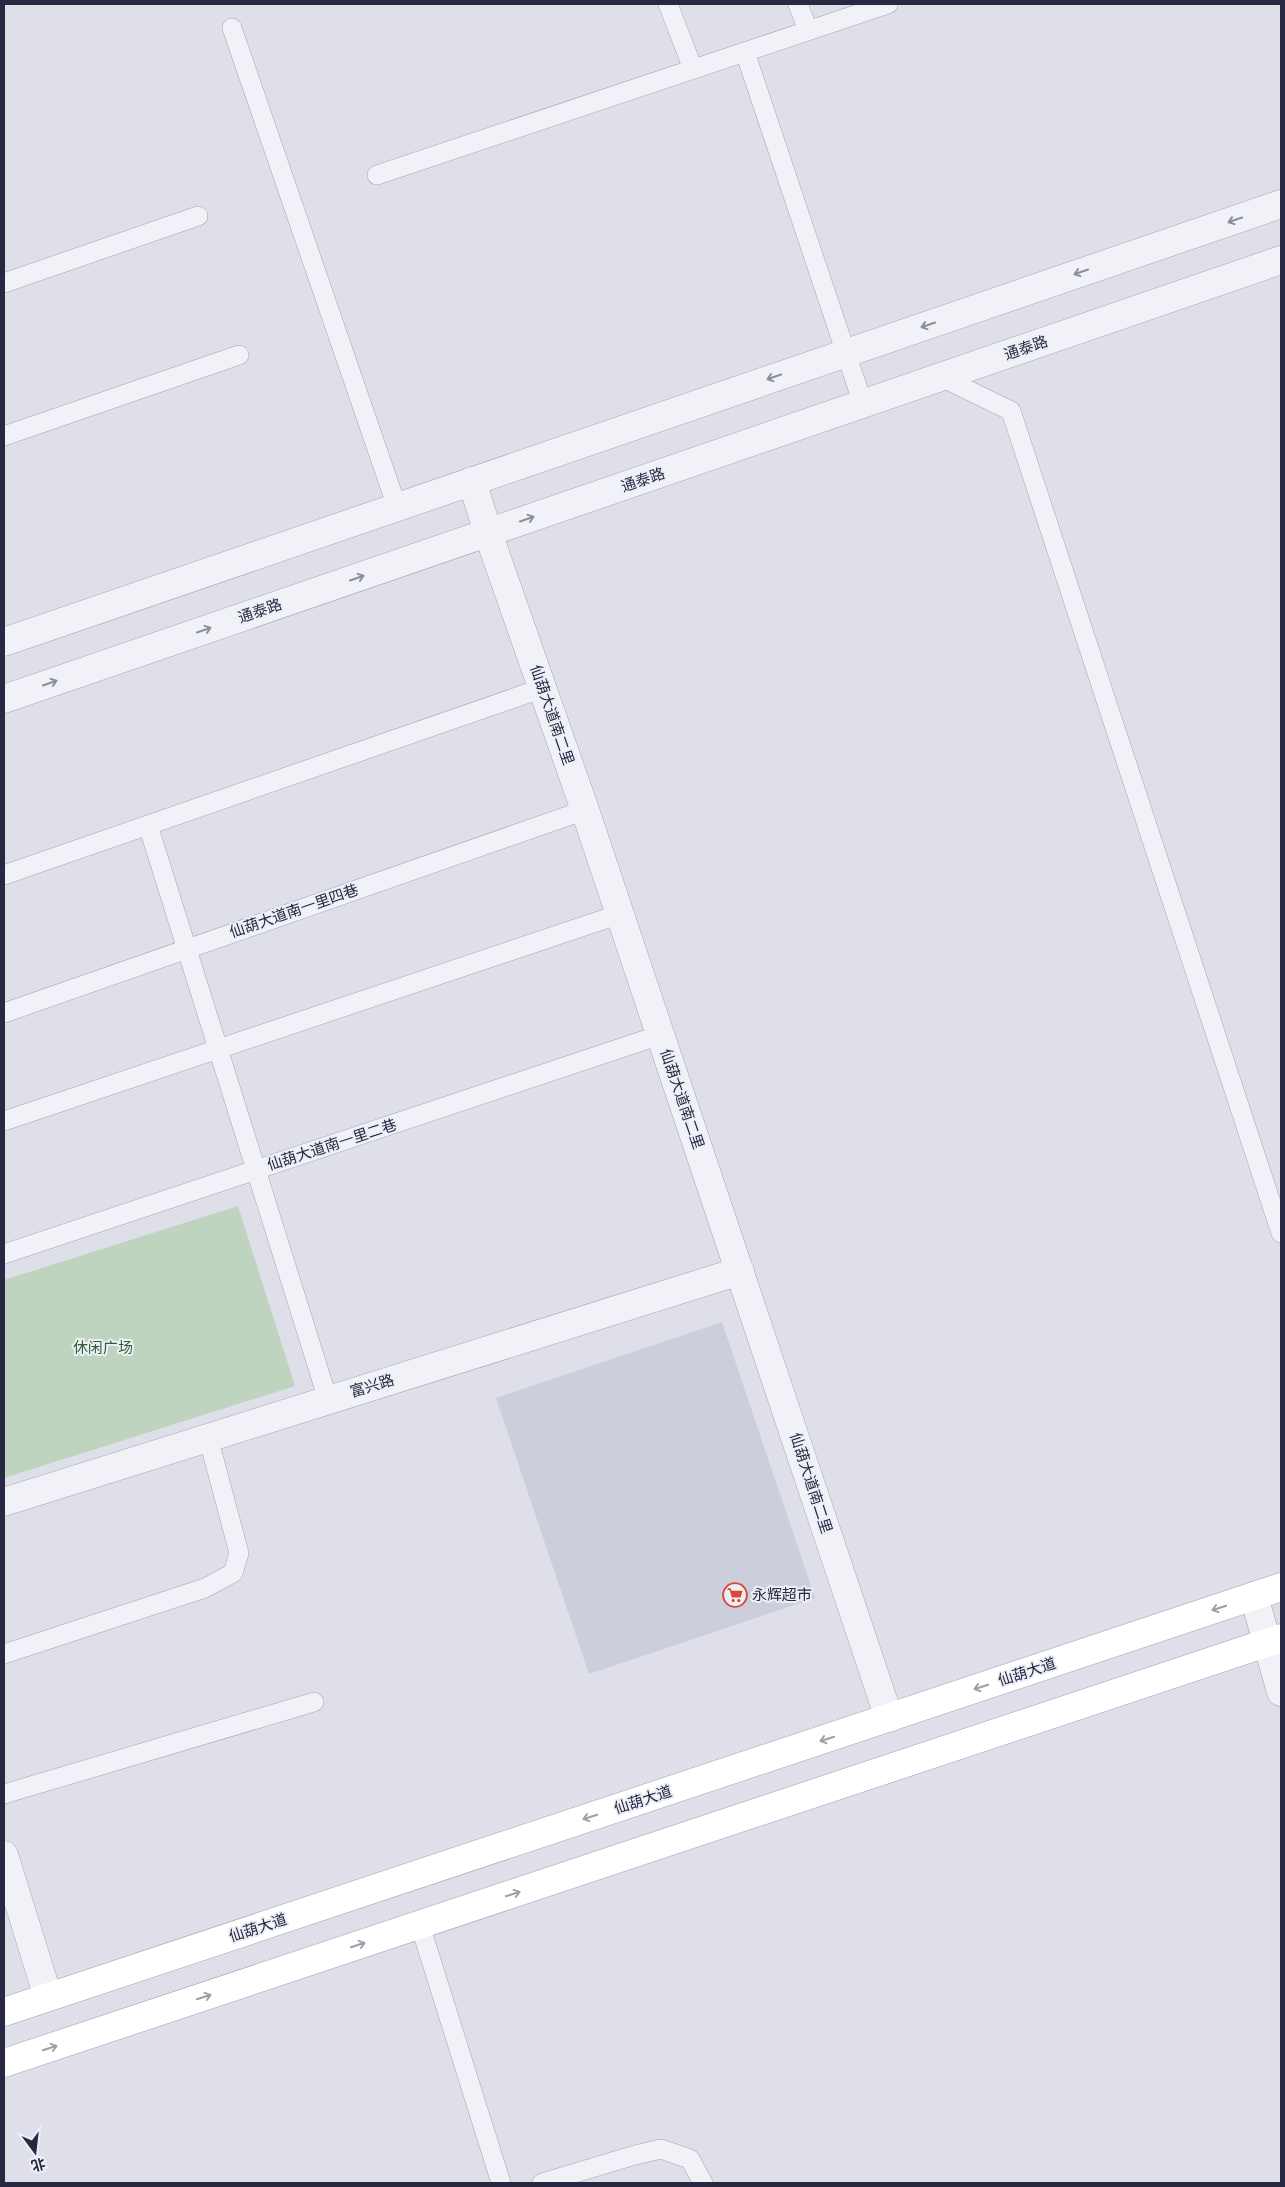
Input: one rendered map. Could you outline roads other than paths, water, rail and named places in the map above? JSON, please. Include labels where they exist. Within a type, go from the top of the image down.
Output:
[{"type":"main road","name":"仙葫大道","points":[[4,2012],[1281,1587]]},
{"type":"main road","points":[[4,2063],[1275,1641]]},
{"type":"street","points":[[4,642],[1281,204]]},
{"type":"street","name":"通泰路","points":[[4,699],[1281,260]]},
{"type":"street","name":"仙葫大道南二里","points":[[472,481],[488,533],[585,810],[889,1718]]},
{"type":"street","name":"富兴路","points":[[4,1502],[740,1271]]},
{"type":"street","points":[[1254,1596],[1275,1641],[1281,1692]]},
{"type":"street","points":[[4,1854],[48,1997]]},
{"type":"lane","points":[[668,4],[693,69]]},
{"type":"lane","points":[[798,4],[808,30]]},
{"type":"lane","points":[[377,175],[888,4]]},
{"type":"lane","points":[[232,28],[397,507]]},
{"type":"lane","points":[[745,52],[863,404]]},
{"type":"lane","points":[[4,283],[198,216]]},
{"type":"lane","points":[[4,436],[239,355]]},
{"type":"lane","points":[[941,377],[1011,410],[1281,1233]]},
{"type":"lane","points":[[4,875],[543,688]]},
{"type":"lane","name":"仙葫大道南一里四巷","points":[[4,1013],[585,810]]},
{"type":"lane","points":[[148,825],[328,1400]]},
{"type":"lane","points":[[4,1121],[620,914]]},
{"type":"lane","name":"仙葫大道南一里二巷","points":[[4,1254],[660,1035]]},
{"type":"lane","points":[[4,1654],[205,1588],[233,1573],[239,1553],[208,1438]]},
{"type":"lane","points":[[4,1794],[314,1702]]},
{"type":"lane","points":[[420,1925],[502,2183]]},
{"type":"lane","points":[[542,2183],[635,2154],[661,2149],[690,2160],[703,2183]]},
{"type":"place","name":"永辉超市","points":[[735,1595]]},
{"type":"park label","name":"休闲广场","points":[[103,1348]]}]
